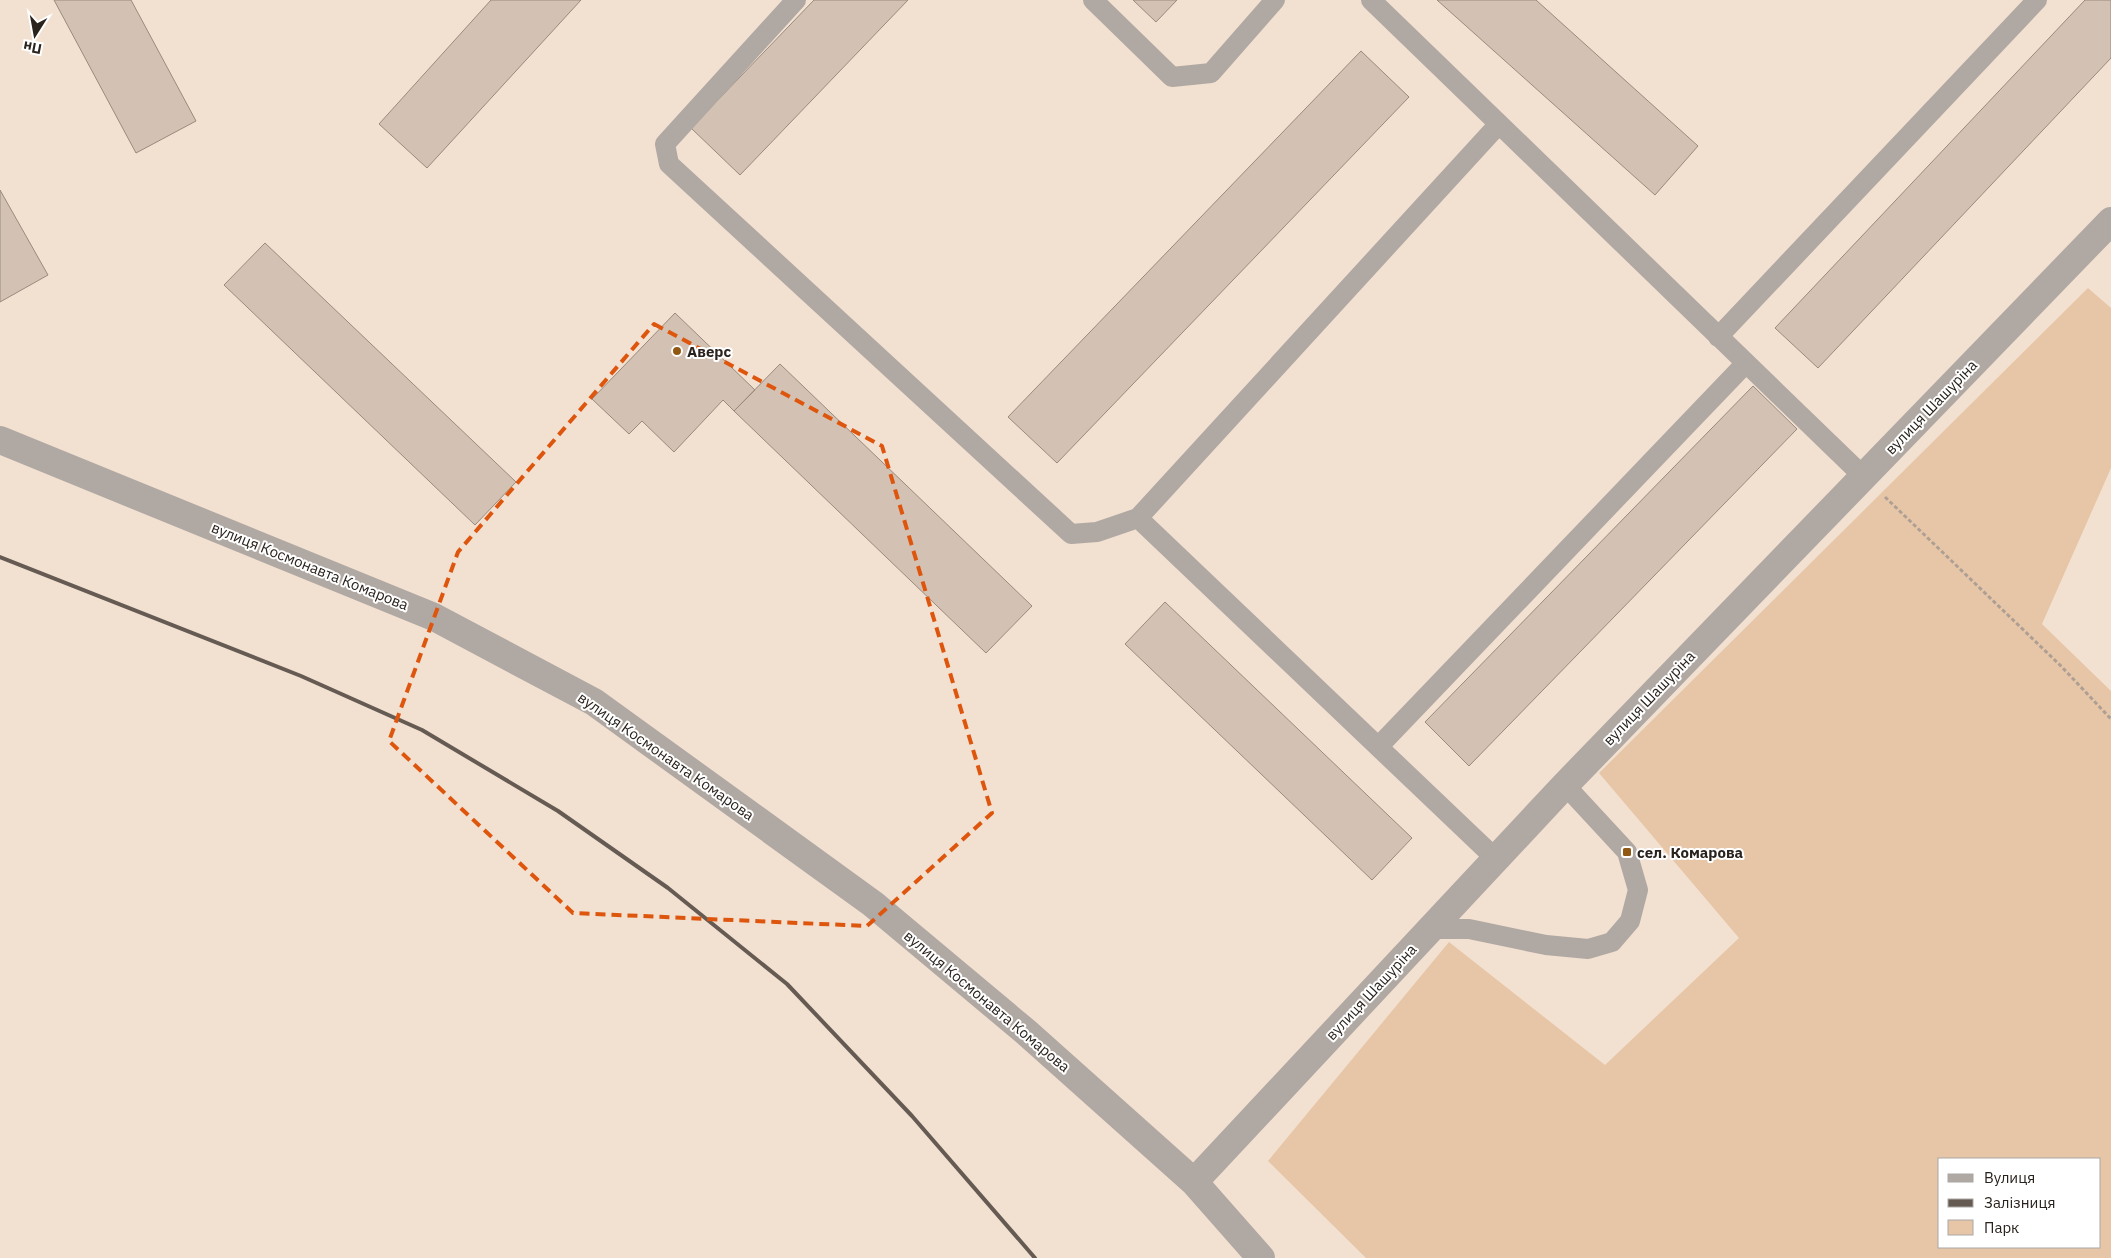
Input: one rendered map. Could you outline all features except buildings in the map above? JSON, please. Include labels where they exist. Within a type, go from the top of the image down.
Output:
[{"type":"street","name":"вулиця Шашуріна","points":[[1194,1182],[1496,858],[2111,221]]},
{"type":"street","name":"вулиця Космонавта Комарова","points":[[0,440],[434,617],[594,702],[873,904],[1026,1032],[1194,1182],[1261,1258]]},
{"type":"lane","points":[[796,0],[665,144],[669,164],[1071,534],[1097,532],[1138,518],[1498,125]]},
{"type":"lane","points":[[1093,0],[1172,77],[1211,72],[1274,0]]},
{"type":"lane","points":[[1371,0],[1498,125],[1864,477]]},
{"type":"lane","points":[[1718,337],[2037,0]]},
{"type":"lane","points":[[1379,746],[1746,363]]},
{"type":"lane","points":[[1138,518],[1496,858]]},
{"type":"lane","points":[[1430,929],[1469,929],[1546,945],[1588,949],[1612,942],[1630,921],[1638,890],[1627,852],[1565,786]]},
{"type":"path","points":[[1864,477],[2060,665],[2111,719]]},
{"type":"highlighted area","points":[[654,324],[882,446],[992,813],[867,926],[573,913],[389,741],[458,552]]},
{"type":"green space","points":[[2088,288],[2111,308],[2111,468],[2042,624],[2111,691],[2111,1258],[1366,1258],[1268,1161],[1449,942],[1605,1065],[1739,938],[1599,773]]},
{"type":"railway","points":[[0,557],[301,676],[422,730],[558,811],[668,888],[787,984],[912,1116],[1035,1258]]},
{"type":"place","name":"Аверс","points":[[677,351]]},
{"type":"place","name":"сел. Комарова","points":[[1627,852]]}]
